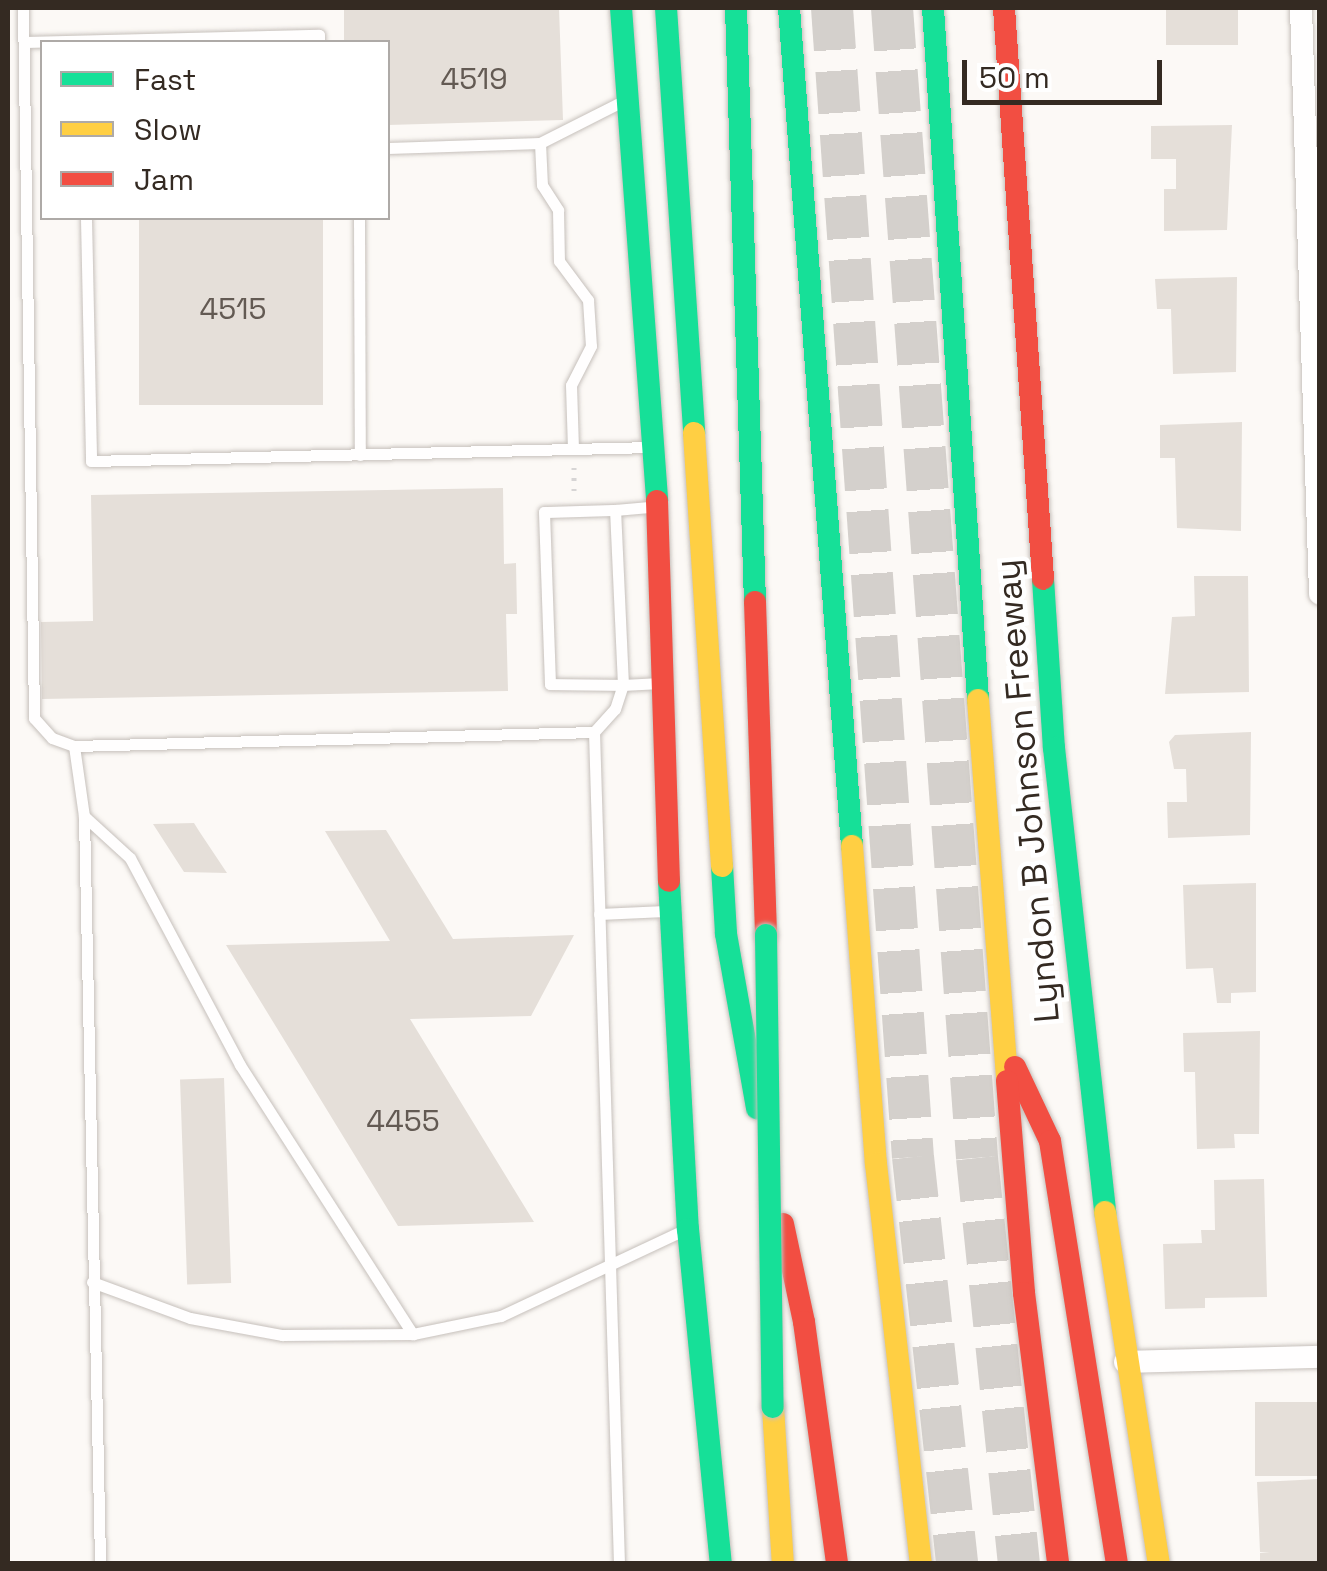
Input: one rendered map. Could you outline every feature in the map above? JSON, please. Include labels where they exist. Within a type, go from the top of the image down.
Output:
[{"type":"main road","points":[[621,8],[655,447],[670,911],[688,1229],[721,1564]]},
{"type":"main road","points":[[666,8],[726,934],[745,1057],[804,1322],[837,1564]]},
{"type":"main road","points":[[736,8],[766,935],[773,1406],[783,1564]]},
{"type":"main road","points":[[789,8],[876,1164],[921,1564]]},
{"type":"main road","name":"Lyndon B Johnson Freeway","points":[[933,8],[1004,1045],[1024,1293],[1058,1564]]},
{"type":"main road","name":"Lyndon B Johnson Freeway","points":[[1004,8],[1054,748],[1125,1362],[1158,1564]]},
{"type":"main road","points":[[1004,1045],[1050,1141],[1117,1564]]},
{"type":"street","points":[[1301,8],[1320,594]]},
{"type":"street","points":[[1125,1362],[1320,1357]]},
{"type":"lane","points":[[23,8],[36,195],[34,718],[52,738],[74,746],[594,732],[615,710],[624,685],[615,510]]},
{"type":"lane","points":[[98,40],[319,34],[319,40]]},
{"type":"lane","points":[[24,42],[40,42]]},
{"type":"lane","points":[[390,148],[540,143],[629,98]]},
{"type":"lane","points":[[540,143],[542,185],[558,210],[559,260],[588,300],[591,346],[571,385],[574,450]]},
{"type":"lane","points":[[86,220],[91,461],[655,447]]},
{"type":"lane","points":[[360,220],[360,456]]},
{"type":"lane","points":[[656,506],[544,512],[550,684],[662,683]]},
{"type":"lane","points":[[594,732],[607,1265],[619,1564]]},
{"type":"lane","points":[[74,746],[84,816],[100,1564]]},
{"type":"lane","points":[[84,816],[130,858],[240,1066],[413,1334]]},
{"type":"lane","points":[[598,914],[670,911]]},
{"type":"lane","points":[[92,1282],[190,1318],[282,1335],[413,1334],[501,1316],[688,1229]]},
{"type":"path","points":[[574,450],[575,511]]},
{"type":"building","points":[[344,8],[559,8],[563,120],[390,125],[390,40],[344,40]]},
{"type":"building","points":[[1166,8],[1238,8],[1238,45],[1166,45]]},
{"type":"building","points":[[1232,125],[1227,230],[1164,231],[1164,189],[1176,189],[1176,159],[1151,159],[1151,126]]},
{"type":"building","points":[[139,220],[323,220],[323,405],[139,405]]},
{"type":"building","points":[[1237,277],[1236,372],[1173,374],[1171,309],[1157,309],[1155,279]]},
{"type":"building","points":[[1242,422],[1241,531],[1177,528],[1175,458],[1160,458],[1160,425]]},
{"type":"building","points":[[503,488],[504,564],[516,563],[517,614],[506,614],[508,691],[42,699],[41,622],[93,621],[91,495]]},
{"type":"building","points":[[1194,576],[1248,576],[1249,692],[1165,694],[1172,617],[1195,616]]},
{"type":"building","points":[[1251,732],[1250,835],[1168,838],[1167,802],[1187,802],[1186,769],[1174,769],[1169,742],[1175,735]]},
{"type":"building","points":[[194,823],[227,873],[184,872],[153,824]]},
{"type":"building","points":[[386,830],[453,939],[574,935],[531,1016],[410,1019],[534,1222],[398,1226],[226,945],[390,941],[325,831]]},
{"type":"building","points":[[1256,883],[1256,992],[1231,993],[1231,1003],[1217,1003],[1213,968],[1186,969],[1183,885]]},
{"type":"building","points":[[1260,1031],[1259,1134],[1234,1134],[1235,1148],[1197,1149],[1195,1072],[1184,1072],[1183,1033]]},
{"type":"building","points":[[224,1078],[231,1283],[187,1284],[180,1080]]},
{"type":"building","points":[[1264,1179],[1267,1297],[1205,1298],[1205,1308],[1165,1309],[1163,1244],[1202,1243],[1201,1230],[1215,1230],[1214,1180]]},
{"type":"building","points":[[1255,1402],[1320,1402],[1320,1476],[1255,1476]]},
{"type":"building","points":[[1320,1479],[1320,1564],[1260,1564],[1260,1553],[1270,1553],[1260,1552],[1257,1482]]},
{"type":"tunnel","points":[[832,8],[913,1157],[957,1564]]},
{"type":"tunnel","points":[[892,8],[977,1158],[1019,1564]]},
{"type":"traffic: fast","points":[[621,8],[657,501]]},
{"type":"traffic: fast","points":[[666,8],[694,433]]},
{"type":"traffic: fast","points":[[736,8],[755,602]]},
{"type":"traffic: fast","points":[[789,8],[852,846]]},
{"type":"traffic: fast","points":[[933,8],[978,700]]},
{"type":"traffic: fast","points":[[1043,579],[1054,748],[1105,1212]]},
{"type":"traffic: fast","points":[[722,866],[726,934],[757,1108]]},
{"type":"traffic: fast","points":[[669,881],[688,1229],[721,1564]]},
{"type":"traffic: fast","points":[[766,935],[773,1407]]},
{"type":"traffic: slow","points":[[694,433],[722,866]]},
{"type":"traffic: slow","points":[[978,700],[1007,1081]]},
{"type":"traffic: slow","points":[[852,846],[876,1164],[921,1564]]},
{"type":"traffic: slow","points":[[1105,1212],[1159,1564]]},
{"type":"traffic: slow","points":[[773,1407],[783,1564]]},
{"type":"traffic: jam","points":[[1004,8],[1043,579]]},
{"type":"traffic: jam","points":[[657,501],[669,881]]},
{"type":"traffic: jam","points":[[755,602],[766,935]]},
{"type":"traffic: jam","points":[[1015,1067],[1050,1141],[1117,1564]]},
{"type":"traffic: jam","points":[[1007,1081],[1024,1293],[1058,1564]]},
{"type":"traffic: jam","points":[[783,1224],[804,1322],[837,1564]]}]
